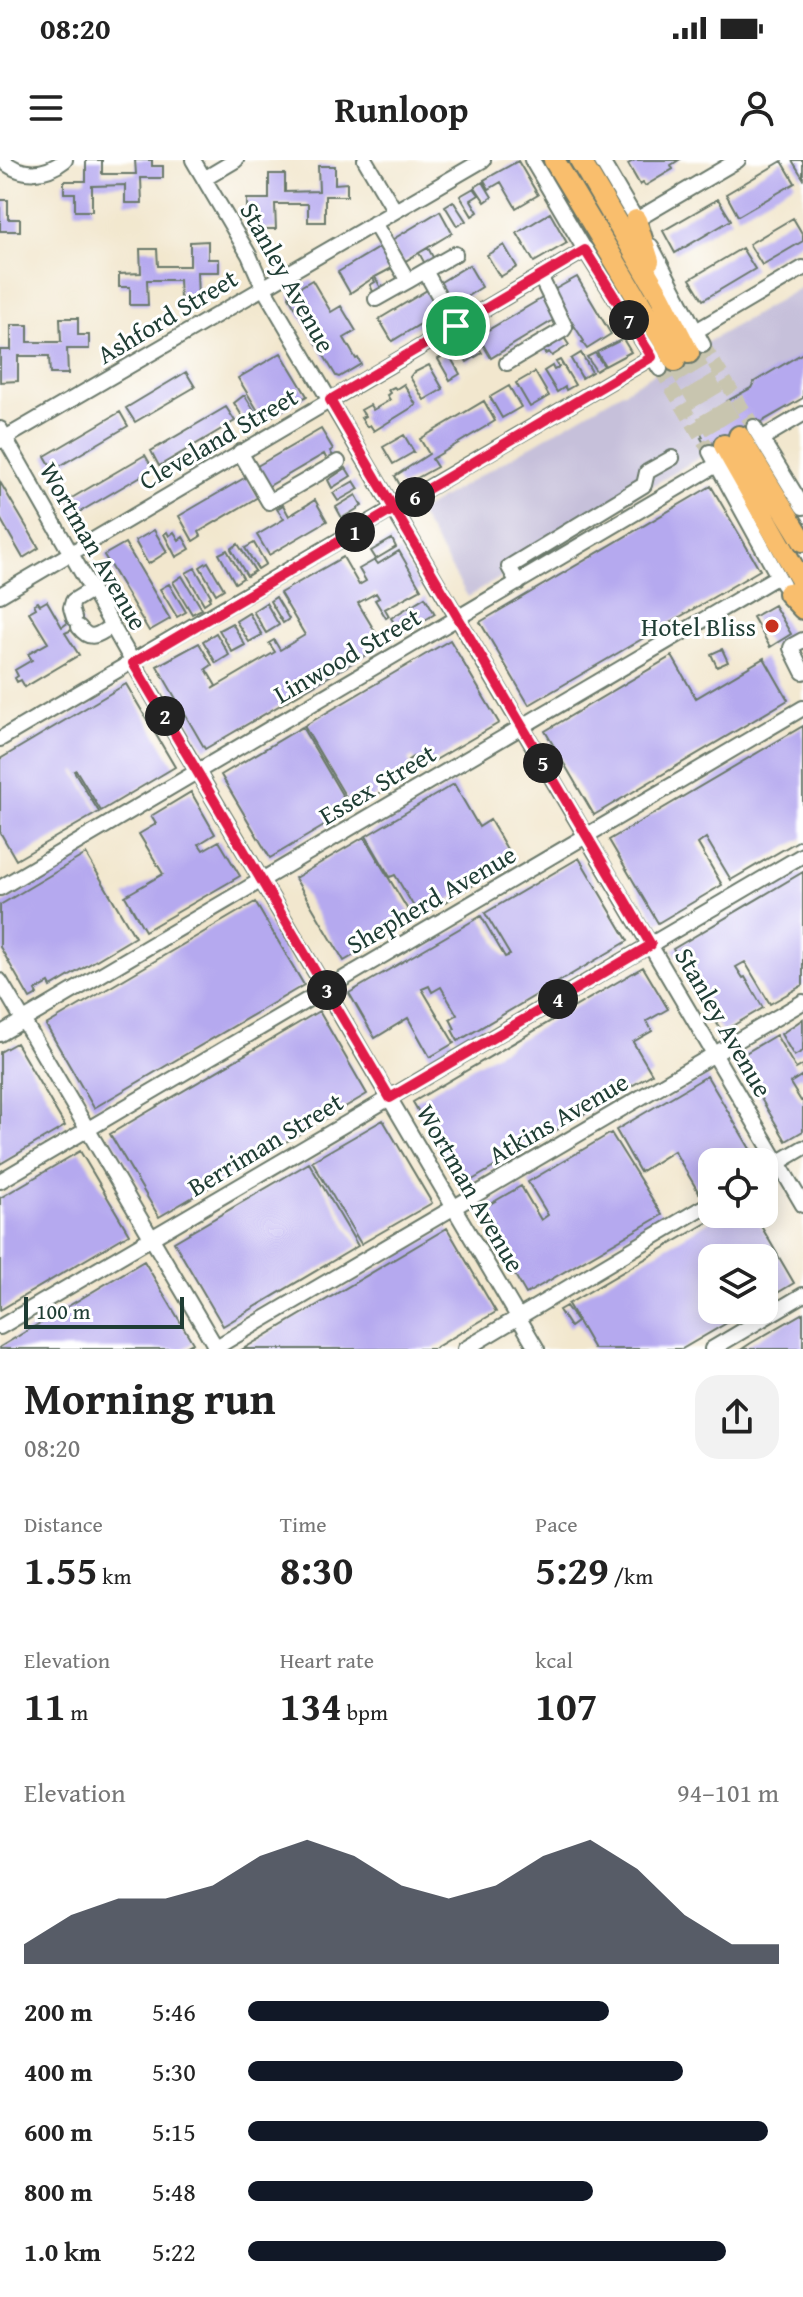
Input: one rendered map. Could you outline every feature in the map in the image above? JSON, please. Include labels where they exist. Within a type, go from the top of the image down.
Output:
[{"type":"highway","points":[[554,160],[679,353]]},
{"type":"highway","points":[[580,160],[660,296]]},
{"type":"highway","points":[[636,220],[679,353]]},
{"type":"highway","points":[[734,444],[803,541]]},
{"type":"highway","points":[[734,444],[790,585],[803,609]]},
{"type":"street","points":[[2,160],[20,171],[35,173],[53,168],[65,160]]},
{"type":"street","name":"Stanley Avenue","points":[[193,160],[249,255],[263,287],[769,1148]]},
{"type":"street","points":[[204,179],[236,160]]},
{"type":"street","points":[[365,160],[395,211]]},
{"type":"street","name":"Ashford Street","points":[[2,436],[483,160]]},
{"type":"street","points":[[532,160],[585,250],[679,353]]},
{"type":"street","points":[[601,160],[636,220],[679,353]]},
{"type":"street","points":[[636,220],[738,160]]},
{"type":"street","points":[[374,223],[408,281]]},
{"type":"street","name":"Cleveland Street","points":[[2,589],[70,553],[585,250]]},
{"type":"street","points":[[376,299],[455,254]]},
{"type":"street","points":[[0,739],[394,509],[679,353],[803,268]]},
{"type":"street","points":[[425,271],[456,326]]},
{"type":"street","points":[[507,363],[565,327],[540,276]]},
{"type":"street","name":"Linwood Street","points":[[0,888],[518,583],[734,444],[803,414]]},
{"type":"street","name":"Wortman Avenue","points":[[2,436],[537,1349]]},
{"type":"street","points":[[734,444],[803,507]]},
{"type":"street","points":[[240,452],[269,502],[338,462]]},
{"type":"street","points":[[518,583],[509,567],[644,485],[647,472],[672,458]]},
{"type":"street","points":[[790,585],[803,619]]},
{"type":"street","name":"Essex Street","points":[[0,1034],[522,727],[790,585]]},
{"type":"street","points":[[91,590],[73,601],[71,608],[76,622],[85,635],[91,637],[112,626]]},
{"type":"street","points":[[803,640],[791,648],[803,672]]},
{"type":"street","name":"Shepherd Avenue","points":[[0,1181],[803,708]]},
{"type":"street","name":"Berriman Street","points":[[0,1327],[803,855]]},
{"type":"street","points":[[0,981],[215,1349]]},
{"type":"street","name":"Atkins Avenue","points":[[215,1349],[803,1002]]},
{"type":"street","points":[[778,1163],[803,1148]]},
{"type":"street","name":"Stanley Avenue","points":[[778,1163],[803,1205]]},
{"type":"street","points":[[465,1349],[698,1210]]},
{"type":"street","points":[[712,1349],[803,1295]]},
{"type":"shaded area","points":[[803,286],[803,398],[468,597],[418,512]]},
{"type":"building","points":[[86,160],[102,160],[102,174],[136,174],[135,160],[152,160],[152,166],[163,166],[163,178],[141,178],[142,203],[125,203],[125,185],[92,186],[92,211],[75,211],[75,193],[64,193],[64,181],[86,181]]},
{"type":"building","points":[[635,160],[679,160],[671,165],[673,169],[645,186],[643,183],[640,185],[628,164]]},
{"type":"building","points":[[792,160],[803,160],[803,178]]},
{"type":"building","points":[[518,161],[538,195],[516,208],[501,182],[489,189],[484,180]]},
{"type":"building","points":[[782,161],[795,183],[738,216],[726,194]]},
{"type":"building","points":[[318,166],[335,166],[335,184],[347,183],[347,196],[325,196],[325,222],[308,222],[308,204],[275,204],[276,229],[258,229],[258,211],[247,211],[247,199],[269,199],[269,174],[285,174],[285,192],[319,191]]},
{"type":"building","points":[[483,182],[492,197],[485,202],[475,187]]},
{"type":"building","points":[[474,188],[479,195],[471,200],[478,212],[472,216],[460,196]]},
{"type":"building","points":[[718,199],[731,220],[675,253],[663,231]]},
{"type":"building","points":[[0,200],[8,200],[8,219],[20,219],[20,231],[0,231]]},
{"type":"building","points":[[453,201],[466,221],[457,226],[445,206]]},
{"type":"building","points":[[440,211],[452,233],[402,263],[390,241]]},
{"type":"building","points":[[550,213],[567,243],[534,262],[517,233]]},
{"type":"building","points":[[793,218],[803,241],[762,265],[749,244]]},
{"type":"building","points":[[208,241],[208,259],[219,259],[219,272],[197,272],[198,298],[180,298],[179,280],[147,280],[148,305],[130,305],[130,287],[119,287],[119,274],[141,273],[140,249],[157,249],[158,266],[190,266],[190,242]]},
{"type":"building","points":[[504,245],[517,267],[500,277],[487,255]]},
{"type":"building","points":[[380,247],[392,268],[375,277],[382,290],[374,294],[370,285],[375,282],[373,278],[350,293],[338,272]]},
{"type":"building","points":[[428,248],[434,259],[425,264],[419,253]]},
{"type":"building","points":[[742,248],[755,269],[703,300],[690,279]]},
{"type":"building","points":[[469,265],[482,287],[450,307],[436,285]]},
{"type":"building","points":[[577,277],[611,334],[587,349],[552,291]]},
{"type":"building","points":[[312,280],[331,312],[341,306],[356,331],[344,338],[361,364],[339,377],[289,297],[290,293]]},
{"type":"building","points":[[429,289],[442,311],[392,341],[379,319]]},
{"type":"building","points":[[544,297],[557,318],[491,358],[478,336]]},
{"type":"building","points":[[60,318],[78,318],[78,335],[89,335],[89,349],[67,349],[68,374],[50,374],[49,356],[18,356],[18,381],[0,382],[0,350],[11,350],[11,325],[28,325],[28,342],[61,342]]},
{"type":"building","points":[[563,336],[569,345],[552,356],[549,352],[545,354],[543,349]]},
{"type":"building","points":[[623,339],[631,352],[605,366],[597,352]]},
{"type":"building","points":[[471,344],[473,347],[477,345],[482,353],[467,362],[462,354],[465,352],[463,349]]},
{"type":"building","points":[[281,353],[307,396],[264,421],[238,378]]},
{"type":"building","points":[[448,353],[460,374],[450,380],[438,359]]},
{"type":"building","points":[[581,353],[592,372],[582,378],[571,359]]},
{"type":"building","points":[[595,353],[604,366],[596,371],[587,357]]},
{"type":"building","points":[[803,353],[803,398],[709,452],[701,438],[701,424],[727,401],[751,388],[754,382]]},
{"type":"building","points":[[560,360],[575,385],[557,392],[544,371],[552,366],[554,370],[559,367],[556,362]]},
{"type":"building","points":[[429,365],[443,389],[424,400],[410,377]]},
{"type":"building","points":[[186,372],[195,387],[135,422],[126,408]]},
{"type":"building","points":[[535,372],[549,396],[530,407],[516,383]]},
{"type":"building","points":[[404,384],[416,405],[374,431],[370,425],[367,427],[361,418],[365,416],[361,410],[370,405],[373,410],[390,400],[388,390]]},
{"type":"building","points":[[509,386],[521,407],[502,418],[490,397]]},
{"type":"building","points":[[243,396],[257,415],[246,422],[234,403]]},
{"type":"building","points":[[484,401],[495,421],[432,459],[437,467],[401,487],[395,476],[429,454],[420,439]]},
{"type":"building","points":[[226,407],[235,421],[159,466],[151,451]]},
{"type":"building","points":[[120,412],[128,426],[53,470],[45,456]]},
{"type":"building","points":[[321,429],[333,449],[330,451],[334,458],[328,462],[324,454],[264,489],[252,469]]},
{"type":"building","points":[[404,435],[414,452],[393,464],[383,447]]},
{"type":"building","points":[[145,455],[153,469],[78,513],[70,499]]},
{"type":"building","points":[[346,468],[351,476],[332,488],[328,480]]},
{"type":"building","points":[[246,477],[258,497],[199,532],[201,536],[193,541],[179,516]]},
{"type":"building","points":[[354,481],[359,489],[338,501],[333,493]]},
{"type":"building","points":[[0,482],[39,548],[23,558],[0,518]]},
{"type":"building","points":[[711,486],[760,570],[529,705],[480,622]]},
{"type":"building","points":[[356,495],[362,506],[342,518],[336,507]]},
{"type":"building","points":[[315,500],[327,521],[269,555],[257,535],[284,519],[277,509],[283,505],[289,516]]},
{"type":"building","points":[[154,530],[167,552],[148,564],[135,541]]},
{"type":"building","points":[[167,532],[169,536],[174,532],[179,540],[183,537],[190,549],[176,557],[164,534]]},
{"type":"building","points":[[392,539],[396,547],[376,559],[371,551]]},
{"type":"building","points":[[125,543],[170,619],[149,631],[104,555]]},
{"type":"building","points":[[254,543],[266,564],[258,569],[245,548]]},
{"type":"building","points":[[238,544],[255,571],[247,576],[231,549]]},
{"type":"building","points":[[227,550],[243,578],[235,583],[219,554]]},
{"type":"building","points":[[399,551],[421,589],[385,609],[389,616],[386,618],[375,600],[379,598],[376,593],[358,603],[383,645],[205,749],[157,666],[199,643],[212,665],[206,669],[216,686],[212,689],[275,652],[269,643],[274,640],[280,650],[305,635],[280,593],[343,557],[359,585],[366,581],[359,569],[375,560],[378,564]]},
{"type":"building","points":[[208,562],[224,589],[216,594],[200,567]]},
{"type":"building","points":[[195,568],[211,596],[204,604],[186,573]]},
{"type":"building","points":[[182,576],[202,609],[192,614],[173,582]]},
{"type":"building","points":[[169,584],[186,612],[177,617],[160,589]]},
{"type":"building","points":[[276,597],[289,619],[283,623],[270,601]]},
{"type":"building","points":[[425,597],[435,614],[401,634],[391,618]]},
{"type":"building","points":[[47,601],[62,627],[77,616],[83,625],[65,633],[79,655],[25,687],[21,680],[17,682],[15,670],[32,660],[28,654],[48,643],[29,612],[36,608],[34,604]]},
{"type":"building","points":[[266,603],[279,625],[266,633],[253,611]]},
{"type":"building","name":"Hotel Bliss","points":[[774,605],[791,634],[770,647],[753,617]]},
{"type":"building","points":[[249,613],[262,635],[249,642],[236,621]]},
{"type":"building","points":[[232,623],[245,645],[232,652],[219,630]]},
{"type":"building","points":[[216,633],[229,655],[216,663],[203,641]]},
{"type":"building","points":[[450,640],[499,723],[420,769],[413,757],[408,760],[415,772],[353,809],[304,726]]},
{"type":"building","points":[[722,649],[728,662],[717,667],[711,654]]},
{"type":"building","points":[[672,656],[696,698],[764,658],[788,700],[594,815],[545,731]]},
{"type":"building","points":[[126,684],[175,767],[101,811],[74,771],[99,812],[16,860],[0,832],[0,759]]},
{"type":"building","points":[[803,726],[803,838],[731,880],[706,838],[698,844],[722,885],[658,923],[609,840]]},
{"type":"building","points":[[302,727],[351,810],[270,858],[221,775]]},
{"type":"building","points":[[454,784],[479,827],[490,820],[514,861],[420,917],[395,875],[390,877],[366,836]]},
{"type":"building","points":[[191,792],[215,834],[199,844],[203,850],[219,841],[240,876],[145,931],[125,896],[163,874],[139,834],[156,824],[151,816]]},
{"type":"building","points":[[364,837],[414,920],[344,961],[295,878]]},
{"type":"building","points":[[86,854],[135,937],[51,987],[49,983],[35,991],[37,995],[30,999],[0,947],[0,905]]},
{"type":"building","points":[[579,858],[628,941],[458,1041],[450,1019],[457,1015],[441,987],[432,992],[429,986],[422,989],[454,1043],[430,1057],[408,1018],[375,1038],[349,993],[481,916],[505,957],[510,955],[485,913]]},
{"type":"building","points":[[803,872],[803,985],[770,1004],[745,962],[736,967],[763,1008],[722,1032],[673,949]]},
{"type":"building","points":[[255,902],[304,985],[94,1108],[46,1025]]},
{"type":"building","points":[[643,967],[668,1009],[647,1021],[652,1031],[633,1042],[652,1074],[462,1186],[413,1102]]},
{"type":"building","points":[[319,1011],[367,1094],[159,1217],[110,1134]]},
{"type":"building","points":[[803,1019],[803,1051],[794,1056],[781,1034]]},
{"type":"building","points":[[776,1035],[796,1069],[803,1065],[803,1080],[801,1076],[790,1083],[803,1100],[803,1131],[786,1141],[737,1058]]},
{"type":"building","points":[[16,1043],[65,1126],[0,1164],[0,1052]]},
{"type":"building","points":[[707,1076],[750,1148],[698,1148],[698,1191],[674,1151],[640,1172],[616,1130]]},
{"type":"building","points":[[383,1120],[432,1203],[361,1244],[312,1161]]},
{"type":"building","points":[[611,1133],[662,1215],[526,1294],[478,1211],[521,1186],[541,1220],[548,1215],[528,1182]]},
{"type":"building","points":[[80,1151],[129,1234],[0,1310],[0,1198]]},
{"type":"building","points":[[309,1163],[358,1246],[223,1326],[174,1242]]},
{"type":"building","points":[[447,1228],[496,1312],[433,1349],[243,1349]]},
{"type":"building","points":[[698,1228],[762,1228],[771,1244],[698,1244],[698,1324],[725,1324],[682,1349],[594,1349],[568,1304]]},
{"type":"building","points":[[778,1255],[794,1283],[778,1293]]},
{"type":"building","points":[[144,1261],[193,1343],[182,1349],[0,1349],[0,1347]]},
{"type":"building","points":[[566,1306],[577,1322],[570,1327],[559,1310]]},
{"type":"building","points":[[803,1313],[803,1349],[742,1349],[751,1343]]},
{"type":"tunnel","points":[[703,345],[754,427]]},
{"type":"tunnel","points":[[689,353],[739,436]]},
{"type":"tunnel","points":[[675,361],[724,445]]},
{"type":"tunnel","points":[[660,369],[710,452]]},
{"type":"place","name":"Hotel Bliss","points":[[772,626]]},
{"type":"route","points":[[456,326],[330,400],[394,509],[133,663],[390,1098],[651,945],[394,509],[652,357],[585,250],[456,326]]}]
